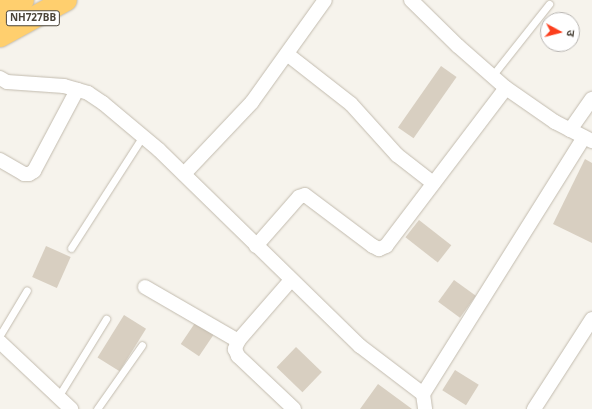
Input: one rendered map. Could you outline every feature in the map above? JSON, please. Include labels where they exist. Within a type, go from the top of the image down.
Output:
[{"type":"highway","name":"NH727BB","points":[[0,12],[23,0]]},
{"type":"highway","name":"NH727BB","points":[[0,36],[66,0]]},
{"type":"street","points":[[184,174],[252,102],[325,0]]},
{"type":"street","points":[[411,0],[506,88],[570,130],[588,139],[423,394],[424,409]]},
{"type":"street","points":[[287,54],[351,104],[397,155],[433,183]]},
{"type":"street","points":[[0,78],[7,82],[64,86],[77,90],[103,102],[184,174],[360,346],[423,394]]},
{"type":"street","points":[[256,246],[299,197],[305,195],[379,249],[386,246],[506,88]]},
{"type":"street","points":[[0,160],[24,174],[30,174],[34,171],[77,90]]},
{"type":"street","points":[[570,130],[592,99]]},
{"type":"street","points":[[291,280],[238,341],[236,349],[238,356],[294,409]]},
{"type":"street","points":[[145,287],[238,341]]},
{"type":"street","points":[[534,409],[592,319]]},
{"type":"street","points":[[0,342],[62,404]]},
{"type":"lane","points":[[492,76],[549,4]]},
{"type":"lane","points":[[71,248],[143,136]]},
{"type":"lane","points":[[0,335],[28,290]]},
{"type":"lane","points":[[62,404],[106,319]]},
{"type":"lane","points":[[97,409],[142,345]]},
{"type":"building","points":[[441,66],[457,77],[414,138],[398,127]]},
{"type":"building","points":[[585,159],[592,163],[592,243],[553,224]]},
{"type":"building","points":[[419,220],[451,245],[438,263],[405,237]]},
{"type":"building","points":[[46,246],[71,257],[57,288],[32,277]]},
{"type":"building","points":[[454,280],[476,296],[460,318],[438,302]]},
{"type":"building","points":[[124,315],[146,329],[120,371],[98,357]]},
{"type":"building","points":[[197,320],[215,332],[199,356],[181,344]]},
{"type":"building","points":[[296,347],[322,372],[302,392],[277,367]]},
{"type":"building","points":[[455,370],[479,385],[466,405],[442,390]]},
{"type":"building","points":[[378,384],[397,398],[412,409],[360,409]]}]
